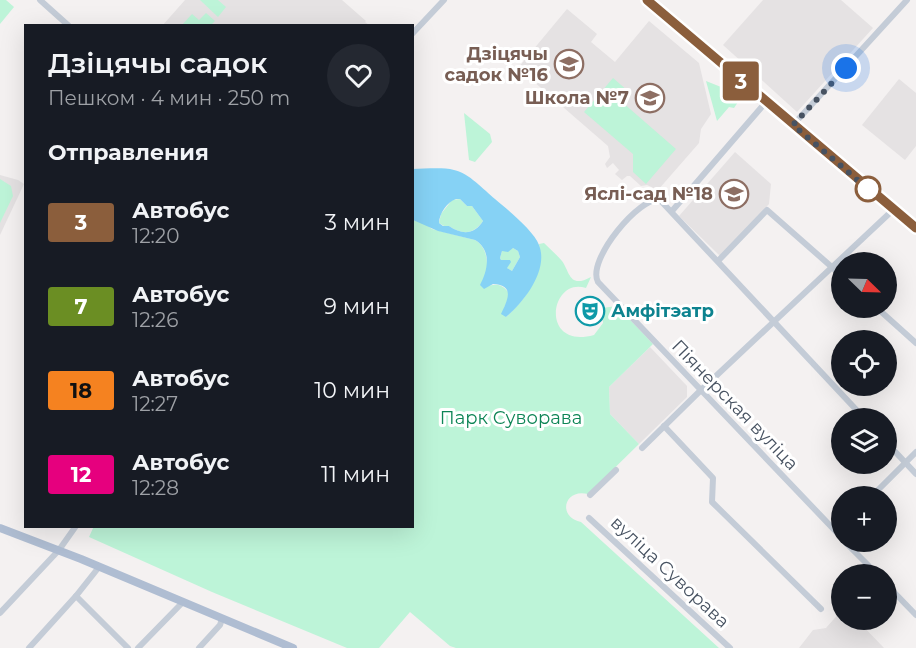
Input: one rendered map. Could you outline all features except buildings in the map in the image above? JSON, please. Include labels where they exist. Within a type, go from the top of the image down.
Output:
[{"type":"main road","points":[[647,0],[916,228]]},
{"type":"main road","points":[[0,528],[59,550],[293,648]]},
{"type":"street","points":[[40,0],[67,24]]},
{"type":"street","points":[[414,32],[444,0]]},
{"type":"street","points":[[793,125],[907,0]]},
{"type":"street","points":[[766,102],[672,211],[855,408]]},
{"type":"street","name":"Піянерская вуліца","points":[[672,211],[656,198],[644,204],[608,241],[597,266],[596,278],[700,391],[831,524]]},
{"type":"street","points":[[718,261],[767,210],[831,267]]},
{"type":"street","points":[[849,252],[893,210]]},
{"type":"street","points":[[642,448],[831,269]]},
{"type":"street","points":[[888,318],[916,343]]},
{"type":"street","points":[[664,426],[713,478],[712,502],[821,609]]},
{"type":"street","points":[[882,486],[916,452]]},
{"type":"street","points":[[897,454],[916,474]]},
{"type":"street","points":[[590,495],[616,470]]},
{"type":"street","name":"вуліца Суворава","points":[[589,518],[730,648]]},
{"type":"street","points":[[0,613],[59,550],[75,528]]},
{"type":"street","points":[[855,552],[867,564]]},
{"type":"street","points":[[29,648],[99,567]]},
{"type":"street","points":[[897,595],[916,615]]},
{"type":"street","points":[[76,596],[128,648]]},
{"type":"street","points":[[138,648],[182,603]]},
{"type":"street","points":[[199,648],[220,625],[222,619]]},
{"type":"shaded area","points":[[185,0],[342,0],[368,24],[164,24]]},
{"type":"shaded area","points":[[763,0],[841,0],[873,28],[797,112],[723,45]]},
{"type":"shaded area","name":"Школа №7","points":[[567,9],[597,34],[591,42],[615,62],[649,21],[699,63],[711,114],[701,129],[699,143],[658,190],[647,185],[641,186],[630,176],[622,180],[615,174],[619,170],[613,163],[607,168],[605,164],[610,157],[608,146],[518,68]]},
{"type":"shaded area","points":[[899,79],[916,93],[916,146],[905,160],[862,125]]},
{"type":"shaded area","name":"Яслі-сад №18","points":[[735,152],[771,184],[769,204],[720,256],[679,216]]},
{"type":"shaded area","points":[[0,175],[24,184],[0,235]]},
{"type":"shaded area","points":[[650,347],[687,386],[687,397],[639,444],[610,414],[609,387]]},
{"type":"shaded area","points":[[831,622],[831,630],[867,630],[884,648],[799,648],[813,630],[826,628]]},
{"type":"green space","points":[[0,0],[6,0],[14,7],[0,24]]},
{"type":"green space","points":[[200,0],[218,0],[226,7],[218,17]]},
{"type":"green space","points":[[206,13],[215,21],[212,24],[183,24],[192,14],[199,20]]},
{"type":"green space","points":[[613,78],[628,91],[622,102],[676,149],[646,184],[633,172],[633,154],[584,112]]},
{"type":"green space","points":[[706,81],[721,87],[738,102],[734,108],[729,107],[717,121]]},
{"type":"green space","points":[[464,113],[490,134],[492,142],[475,162],[469,160]]},
{"type":"green space","points":[[0,179],[11,186],[13,196],[0,223]]},
{"type":"green space","points":[[460,199],[467,206],[472,206],[483,221],[471,231],[458,231],[439,223],[441,214],[452,200]]},
{"type":"green space","name":"Парк Суворава","points":[[414,220],[432,229],[475,240],[480,244],[487,261],[486,287],[499,285],[509,293],[504,308],[506,317],[521,302],[532,284],[539,265],[539,244],[544,243],[562,261],[571,278],[578,281],[591,277],[586,288],[574,287],[564,292],[558,302],[556,313],[558,324],[564,332],[576,337],[594,335],[603,323],[602,308],[617,306],[653,344],[609,387],[610,414],[639,444],[588,494],[573,495],[566,504],[566,509],[573,519],[581,522],[719,648],[456,648],[450,646],[410,612],[379,648],[347,648],[212,592],[89,537],[93,528],[414,528]]},
{"type":"green space","points":[[513,248],[518,251],[520,257],[512,271],[507,268],[506,260],[500,258],[502,251]]},
{"type":"water","points":[[439,168],[460,172],[476,182],[513,214],[536,239],[541,255],[538,275],[527,294],[506,317],[501,314],[508,294],[505,287],[493,284],[484,289],[480,285],[487,261],[484,249],[475,240],[438,231],[414,220],[414,169]],"holes":[[[456,199],[460,199],[467,206],[472,206],[483,221],[472,231],[463,232],[439,223],[444,209]],[[513,248],[518,251],[520,257],[512,271],[507,268],[510,260],[501,260],[502,251],[508,252]]]},
{"type":"bus line","name":"3","points":[[647,0],[916,228]]},
{"type":"place","name":"Дзіцячы садок №16","points":[[569,64]]},
{"type":"place","name":"Школа №7","points":[[650,98]]},
{"type":"place","name":"Яслі-сад №18","points":[[734,194]]},
{"type":"place","name":"Амфітэатр","points":[[590,311]]},
{"type":"route","points":[[846,68],[793,125],[868,189]]}]
